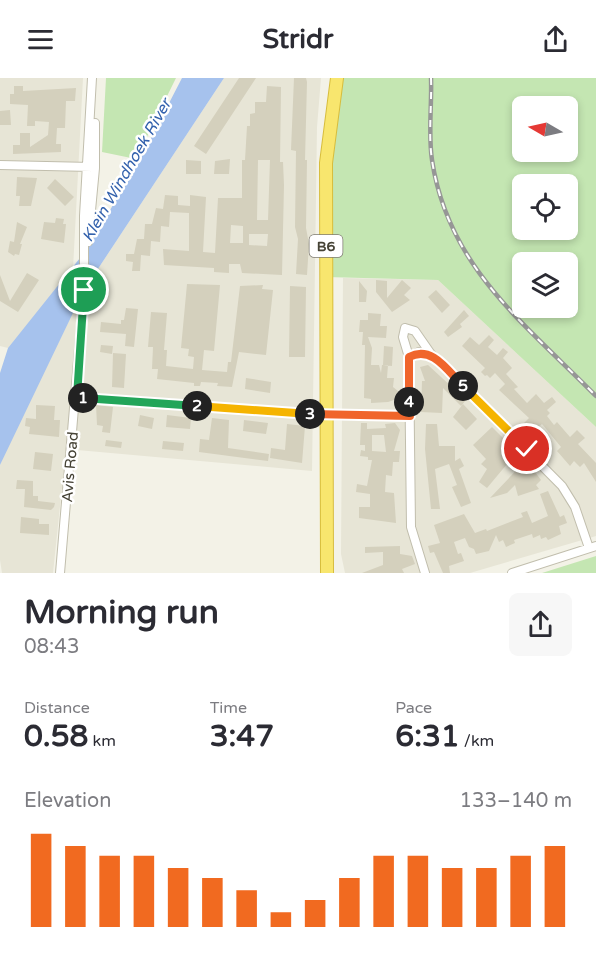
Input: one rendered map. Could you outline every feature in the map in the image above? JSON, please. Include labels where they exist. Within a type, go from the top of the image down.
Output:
[{"type":"highway","name":"B6","points":[[327,573],[326,163],[337,78]]},
{"type":"street","name":"Avis Road","points":[[60,573],[77,397],[84,254],[88,245],[92,78]]},
{"type":"street","points":[[0,165],[91,167]]},
{"type":"street","points":[[425,573],[411,527],[409,357],[402,337],[405,328],[415,331],[431,354],[567,492],[575,507],[592,547],[512,573]]},
{"type":"street","points":[[409,357],[419,352],[431,354]]},
{"type":"street","points":[[77,397],[326,415],[410,416]]},
{"type":"shaded area","points":[[0,78],[83,78],[73,269],[8,348],[0,346]]},
{"type":"shaded area","points":[[224,78],[321,78],[317,127],[312,471],[66,449],[53,573],[2,573],[0,465],[8,445],[84,290]]},
{"type":"shaded area","points":[[343,278],[438,280],[596,427],[596,536],[470,573],[345,573],[341,554]]},
{"type":"green space","points":[[106,78],[176,78],[136,159],[102,152]]},
{"type":"green space","points":[[337,78],[596,78],[596,427],[438,280],[326,277],[329,122]]},
{"type":"green space","points":[[596,556],[596,573],[542,573]]},
{"type":"water","points":[[182,78],[224,78],[84,290],[0,465],[0,373],[8,348],[84,253],[136,167]]},
{"type":"building","points":[[239,78],[256,78],[206,154],[194,146]]},
{"type":"building","points":[[294,78],[306,78],[307,82],[305,160],[307,160],[306,228],[309,244],[307,275],[296,274],[298,239],[295,227],[296,151],[291,150]]},
{"type":"building","points":[[14,86],[23,86],[23,91],[76,88],[75,101],[66,101],[65,128],[57,128],[56,144],[61,144],[61,152],[13,154],[13,145],[20,145],[20,133],[30,133],[30,147],[48,135],[49,122],[35,121],[35,126],[27,126],[28,105],[10,104],[10,94],[14,94]]},
{"type":"building","points":[[267,86],[281,87],[280,162],[283,162],[284,185],[282,275],[242,273],[240,264],[229,264],[229,273],[214,272],[214,268],[164,265],[163,249],[189,251],[189,213],[170,212],[169,227],[161,226],[160,242],[151,241],[150,256],[141,255],[140,271],[132,271],[133,262],[126,261],[126,254],[134,254],[137,239],[144,239],[145,224],[152,224],[156,208],[163,209],[165,195],[178,196],[178,205],[190,206],[190,195],[206,197],[203,252],[215,253],[218,198],[242,198],[242,160],[245,160],[250,114],[255,113],[255,102],[266,102]],"holes":[[[258,160],[270,160],[268,220],[257,220]],[[231,225],[243,226],[243,243],[230,243]],[[249,234],[268,234],[267,246],[249,245]]]},
{"type":"building","points":[[10,110],[11,125],[0,125],[0,111]]},
{"type":"building","points":[[230,159],[229,174],[214,174],[215,161]]},
{"type":"building","points":[[186,160],[201,161],[201,174],[186,174]]},
{"type":"building","points":[[17,177],[37,178],[31,206],[19,206],[20,196],[16,196]]},
{"type":"building","points":[[55,179],[74,197],[65,206],[47,188]]},
{"type":"building","points":[[56,218],[64,219],[63,224],[66,224],[64,243],[41,239],[44,222],[55,223]]},
{"type":"building","points":[[17,222],[27,227],[20,244],[22,244],[19,255],[14,256],[8,252],[10,241],[14,242]]},
{"type":"building","points":[[27,273],[39,280],[18,312],[0,301],[0,275],[10,301]]},
{"type":"building","points":[[376,280],[387,281],[387,298],[402,280],[411,288],[404,295],[410,300],[392,312],[376,292]]},
{"type":"building","points":[[359,281],[367,291],[366,302],[359,302]]},
{"type":"building","points":[[187,284],[220,285],[214,351],[204,350],[202,370],[227,372],[228,362],[231,362],[240,286],[263,285],[262,289],[273,290],[266,355],[239,352],[232,387],[201,382],[200,386],[194,386],[194,383],[157,379],[158,369],[152,369],[153,347],[148,347],[151,312],[167,313],[164,350],[167,350],[166,366],[193,369],[194,357],[188,356],[189,349],[181,348]]},
{"type":"building","points":[[290,286],[306,287],[305,357],[289,357]]},
{"type":"building","points":[[436,290],[450,305],[442,313],[428,297]]},
{"type":"building","points":[[126,308],[138,309],[134,347],[125,346],[126,334],[100,332],[101,322],[121,324]]},
{"type":"building","points":[[464,310],[469,316],[460,324],[462,327],[448,337],[444,332]]},
{"type":"building","points":[[368,313],[381,314],[380,326],[387,326],[386,338],[368,337],[372,348],[371,365],[379,365],[381,373],[382,365],[388,365],[387,378],[394,378],[393,387],[398,391],[394,400],[388,402],[371,403],[371,399],[364,398],[365,345],[362,345],[363,332],[359,332],[360,320],[368,320]]},
{"type":"building","points":[[489,335],[494,340],[488,347],[497,355],[503,348],[508,352],[503,358],[512,368],[506,374],[518,387],[514,389],[527,403],[536,394],[544,403],[552,397],[556,402],[547,410],[550,413],[547,416],[554,425],[557,422],[570,437],[577,430],[585,438],[578,444],[596,463],[596,482],[584,463],[580,467],[574,461],[570,466],[557,451],[561,447],[542,424],[533,432],[524,423],[529,418],[499,390],[505,384],[495,373],[490,378],[485,376],[481,372],[485,368],[462,346],[470,337],[479,345]]},
{"type":"building","points":[[101,345],[113,346],[112,354],[100,352]]},
{"type":"building","points":[[384,346],[393,347],[392,366],[383,365]]},
{"type":"building","points":[[113,353],[126,354],[124,388],[112,387]]},
{"type":"building","points":[[428,365],[466,400],[461,406],[443,388],[442,413],[421,412],[422,381],[425,381],[420,367]]},
{"type":"building","points":[[246,378],[271,382],[270,393],[245,389]]},
{"type":"building","points":[[463,404],[477,419],[466,430],[453,417]]},
{"type":"building","points":[[36,405],[55,406],[54,420],[60,420],[59,437],[29,434],[30,427],[25,426],[26,418],[36,419]]},
{"type":"building","points":[[96,405],[113,407],[110,433],[102,432],[103,426],[97,425]]},
{"type":"building","points":[[140,415],[154,418],[152,429],[138,426]]},
{"type":"building","points":[[167,415],[191,418],[190,429],[166,427]]},
{"type":"building","points":[[212,418],[229,420],[228,448],[269,454],[268,461],[199,452],[200,439],[209,440]]},
{"type":"building","points":[[244,420],[268,423],[266,434],[243,431]]},
{"type":"building","points":[[361,423],[367,423],[367,429],[386,428],[385,424],[395,423],[400,430],[394,451],[400,451],[399,462],[393,462],[392,476],[386,475],[385,492],[394,493],[396,523],[359,518],[359,507],[370,507],[370,494],[356,492],[357,484],[367,486],[372,460],[360,456],[361,450],[365,451],[365,445],[360,445]],"holes":[[[372,435],[384,435],[386,452],[372,451]]]},
{"type":"building","points":[[287,424],[305,426],[302,463],[270,458],[271,448],[285,450]]},
{"type":"building","points":[[426,424],[437,424],[439,446],[455,446],[455,461],[460,458],[464,466],[459,469],[471,503],[461,507],[452,487],[457,485],[449,464],[435,469],[440,509],[431,509],[425,449]]},
{"type":"building","points":[[492,427],[517,452],[487,488],[479,482],[487,469],[481,464],[486,459],[473,445]]},
{"type":"building","points":[[106,440],[122,442],[121,448],[105,446]]},
{"type":"building","points":[[163,441],[184,443],[183,451],[162,449]]},
{"type":"building","points":[[35,452],[53,454],[51,471],[33,469]]},
{"type":"building","points":[[526,460],[541,480],[536,485],[539,489],[518,496],[515,485],[507,493],[490,498]]},
{"type":"building","points":[[17,480],[33,481],[33,496],[38,496],[38,501],[55,503],[54,507],[51,510],[24,507],[25,489],[16,489]]},
{"type":"building","points":[[548,491],[560,517],[564,515],[567,523],[559,526],[561,534],[548,540],[546,537],[541,539],[540,535],[533,538],[532,534],[514,540],[515,543],[506,547],[503,540],[499,542],[496,535],[489,551],[476,554],[474,549],[469,547],[465,538],[454,542],[458,554],[461,553],[464,561],[449,566],[450,573],[443,573],[434,552],[430,553],[428,546],[440,543],[434,525],[464,514],[475,533],[486,529],[487,531],[523,517],[521,513],[527,511],[532,523],[548,516],[540,494]]},
{"type":"building","points":[[21,517],[39,519],[39,524],[49,524],[49,535],[20,533]]},
{"type":"building","points":[[400,546],[400,554],[412,556],[415,564],[402,569],[404,573],[362,573],[383,565],[383,552],[365,553],[365,547]]},
{"type":"railway","points":[[431,78],[432,160],[441,198],[454,232],[472,263],[493,291],[596,396]]},
{"type":"route","points":[[84,290],[77,397],[326,415],[410,416],[409,357],[419,352],[431,354],[527,449]]},
{"type":"water label","name":"Klein Windhoek River","points":[[126,170]]}]
